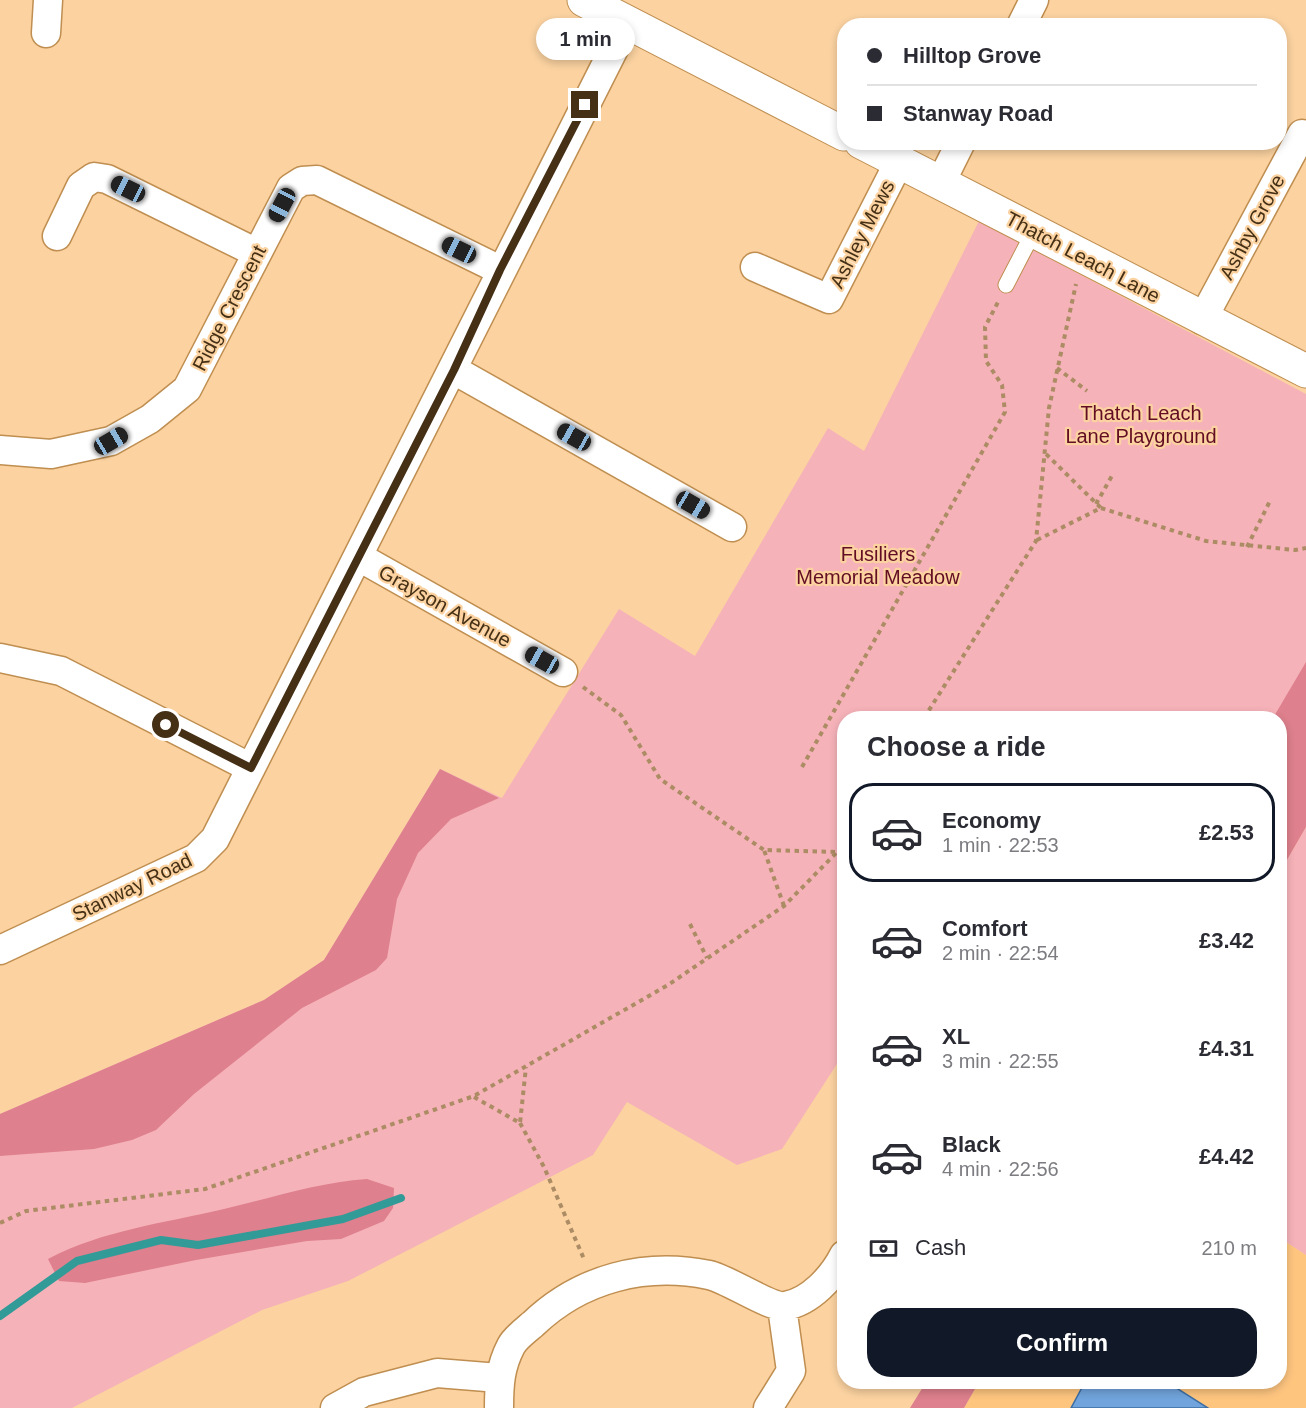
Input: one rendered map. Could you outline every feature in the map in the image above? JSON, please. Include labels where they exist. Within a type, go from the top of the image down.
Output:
[{"type":"street","points":[[46,33],[48,0]]},
{"type":"street","points":[[584,0],[837,130]]},
{"type":"street","points":[[1025,18],[1034,0]]},
{"type":"street","name":"Stanway Road","points":[[0,950],[196,858],[215,840],[454,370],[500,270],[627,23]]},
{"type":"street","name":"Ashby Grove","points":[[1202,320],[1302,134]]},
{"type":"street","name":"Thatch Leach Lane","points":[[876,150],[1202,320],[1306,371]]},
{"type":"street","points":[[941,182],[957,150]]},
{"type":"street","name":"Ashley Mews","points":[[755,267],[829,299],[898,162]]},
{"type":"street","points":[[57,236],[81,186],[94,177],[107,179],[257,253]]},
{"type":"street","name":"Ridge Crescent","points":[[0,450],[51,454],[111,441],[150,419],[187,389],[291,188],[302,181],[316,180],[500,270]]},
{"type":"street","points":[[454,370],[732,527]]},
{"type":"street","name":"Grayson Avenue","points":[[358,557],[563,672]]},
{"type":"street","points":[[0,658],[61,671],[251,768]]},
{"type":"street","points":[[499,1408],[498,1378],[512,1344],[546,1311],[595,1281],[643,1270],[711,1275],[782,1307],[804,1301],[837,1268]]},
{"type":"street","points":[[768,1408],[790,1371],[782,1307]]},
{"type":"street","points":[[335,1408],[364,1392],[437,1372],[498,1378]]},
{"type":"lane","points":[[1006,285],[1034,231]]},
{"type":"path","points":[[928,711],[1036,540],[1049,408],[1082,257]]},
{"type":"path","points":[[802,767],[1005,412],[1002,384],[986,361],[985,327],[1006,285]]},
{"type":"path","points":[[1058,368],[1087,391]]},
{"type":"path","points":[[1044,452],[1101,508],[1206,541],[1247,547],[1294,550],[1306,548]]},
{"type":"path","points":[[1096,504],[1113,474]]},
{"type":"path","points":[[1247,547],[1271,499]]},
{"type":"path","points":[[1036,540],[1101,508]]},
{"type":"path","points":[[563,672],[621,715],[660,779],[764,850],[837,852]]},
{"type":"path","points":[[764,850],[784,906]]},
{"type":"path","points":[[0,1223],[26,1211],[205,1189],[474,1096],[668,985],[784,906],[837,855]]},
{"type":"path","points":[[690,924],[707,958]]},
{"type":"path","points":[[520,1123],[526,1066]]},
{"type":"path","points":[[474,1096],[520,1123],[544,1167],[595,1281]]},
{"type":"shaded area","points":[[1306,662],[1306,827],[1287,860],[1287,711],[1277,711]]},
{"type":"shaded area","points":[[440,769],[499,798],[451,819],[418,853],[397,899],[387,958],[376,970],[302,1008],[194,1094],[156,1130],[132,1140],[94,1149],[0,1156],[0,1114],[264,1000],[324,960]]},
{"type":"shaded area","points":[[367,1179],[394,1188],[393,1208],[384,1221],[341,1239],[307,1241],[196,1260],[85,1283],[59,1281],[48,1259],[90,1241],[134,1228],[313,1187]]},
{"type":"shaded area","points":[[1287,1243],[1306,1255],[1306,1408],[964,1408],[975,1389],[1287,1389]]},
{"type":"shaded area","points":[[922,1389],[975,1389],[964,1408],[910,1408]]},
{"type":"green space","points":[[979,221],[1306,394],[1306,733],[1287,722],[1287,711],[837,711],[837,1064],[782,1149],[737,1165],[627,1102],[593,1155],[348,1281],[262,1310],[72,1408],[0,1408],[0,1114],[264,1000],[324,960],[440,769],[502,798],[619,609],[695,656],[828,428],[864,451]]},
{"type":"green space","points":[[1306,827],[1306,1255],[1287,1243],[1287,860]]},
{"type":"building","points":[[1081,1389],[1178,1389],[1208,1408],[1071,1408]]},
{"type":"waterway","points":[[0,1316],[77,1261],[161,1240],[198,1245],[343,1219],[401,1198]]},
{"type":"route","points":[[166,725],[251,768],[454,370],[500,270],[585,105]]},
{"type":"park label","name":"Thatch Leach Lane Playground","points":[[1141,424]]},
{"type":"park label","name":"Fusiliers Memorial Meadow","points":[[878,566]]}]
